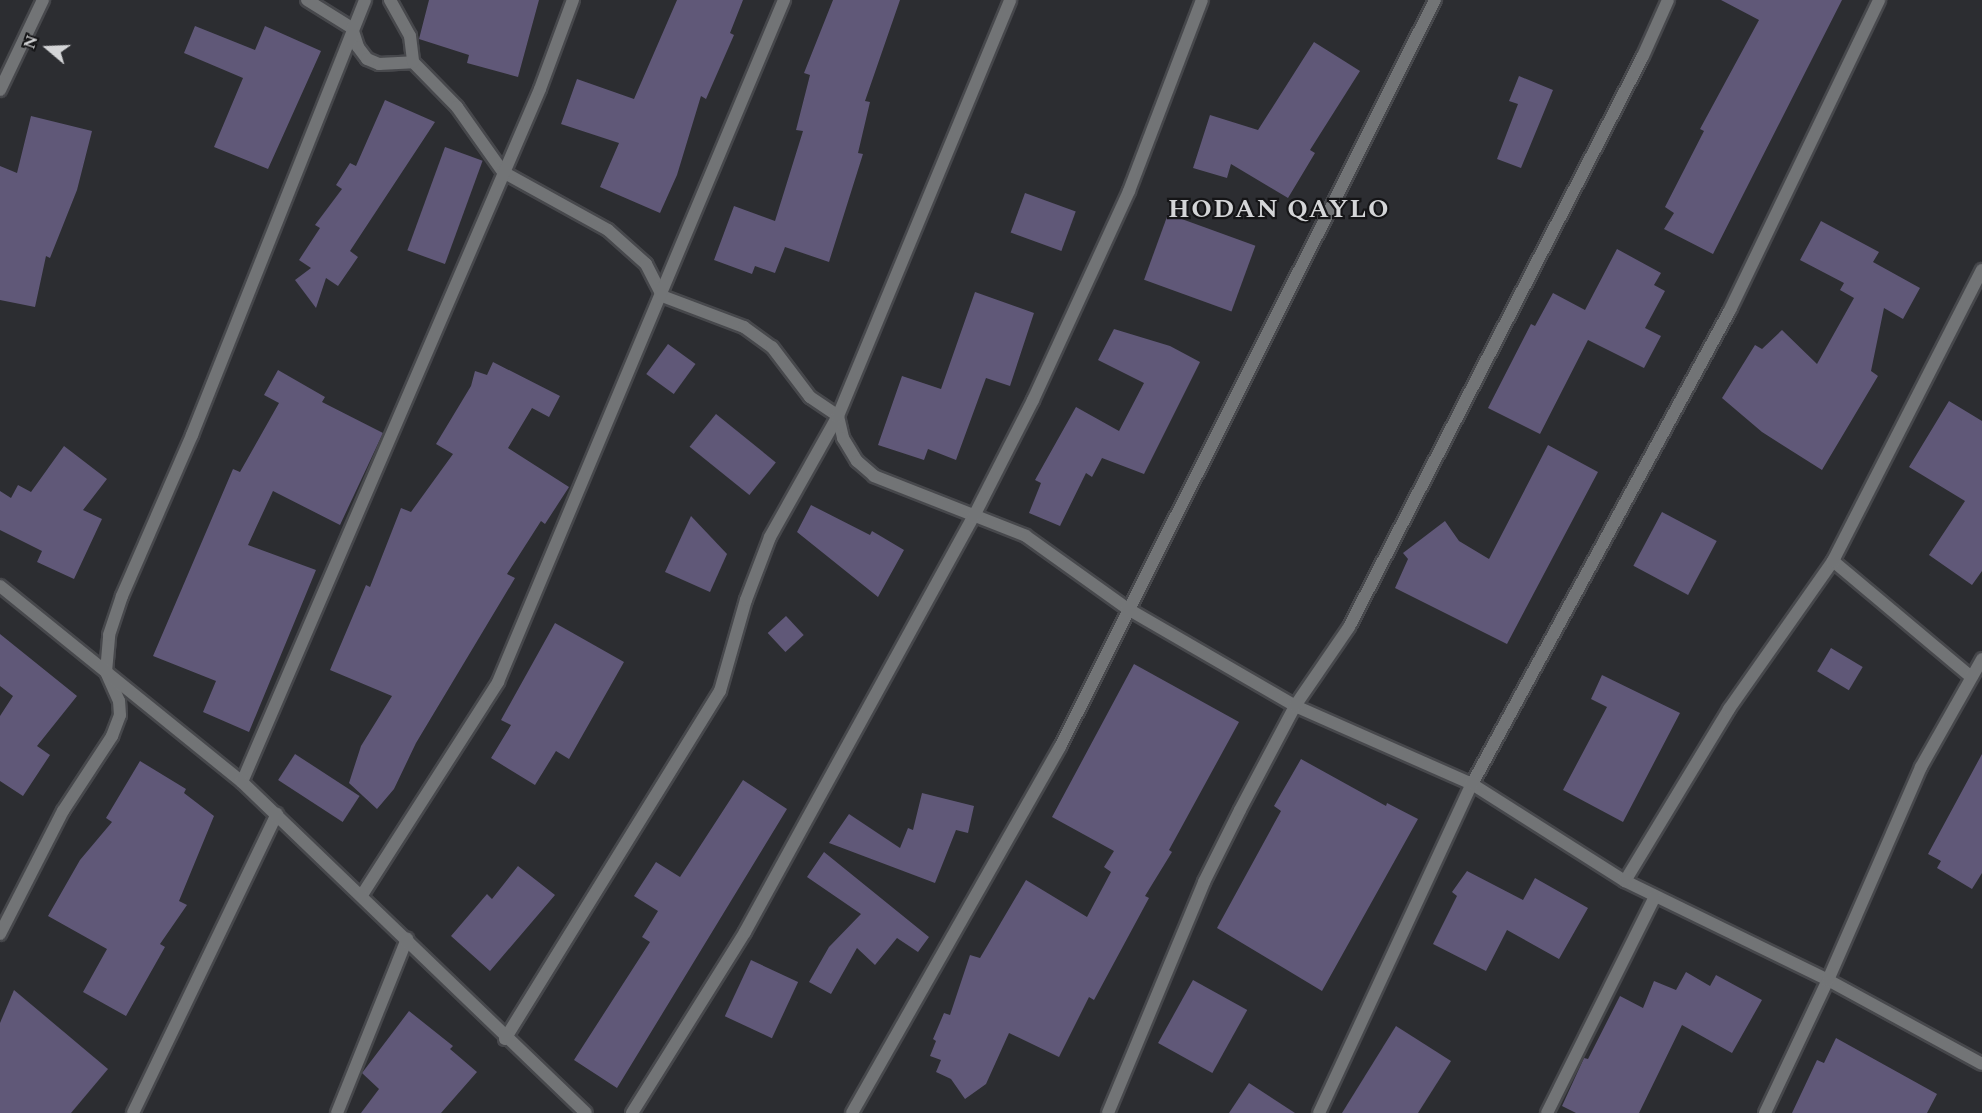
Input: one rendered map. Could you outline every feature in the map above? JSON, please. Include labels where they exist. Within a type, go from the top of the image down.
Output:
[{"type":"street","points":[[0,90],[44,0]]},
{"type":"street","points":[[307,0],[352,28],[358,47],[367,59],[380,64],[413,62]]},
{"type":"street","points":[[0,934],[63,811],[112,736],[120,715],[119,701],[106,672],[110,635],[122,596],[256,277],[352,28],[365,0]]},
{"type":"street","points":[[390,0],[410,36],[413,62],[457,107],[503,172],[608,230],[646,264],[662,296],[744,327],[772,347],[810,397],[838,416],[843,438],[856,461],[874,476],[1026,537],[1128,609],[1295,706],[1472,784],[1625,881],[1828,980],[1981,1062]]},
{"type":"street","points":[[242,782],[503,172],[573,0]]},
{"type":"street","points":[[362,895],[498,682],[662,296],[783,0]]},
{"type":"street","points":[[506,1039],[720,691],[746,600],[770,537],[838,416],[1010,0]]},
{"type":"street","points":[[632,1113],[745,932],[974,516],[1033,400],[1129,191],[1202,0]]},
{"type":"street","points":[[852,1113],[1060,747],[1435,0]]},
{"type":"street","points":[[1108,1113],[1204,882],[1295,706],[1354,617],[1643,56],[1668,0]]},
{"type":"street","points":[[1319,1113],[1472,784],[1730,310],[1879,0]]},
{"type":"street","points":[[1625,881],[1729,709],[1833,561],[1982,270]]},
{"type":"street","points":[[1833,561],[1971,677]]},
{"type":"street","points":[[0,585],[242,782],[362,895],[506,1039],[586,1113]]},
{"type":"street","points":[[1765,1113],[1828,980],[1921,767],[1982,659]]},
{"type":"street","points":[[133,1113],[277,814]]},
{"type":"street","points":[[1547,1113],[1654,896]]},
{"type":"street","points":[[338,1113],[407,939]]},
{"type":"building","points":[[429,0],[539,0],[518,77],[467,63],[469,55],[419,39]]},
{"type":"building","points":[[677,0],[743,0],[730,33],[734,35],[706,99],[701,96],[677,175],[660,213],[600,187],[619,143],[561,124],[577,79],[634,99]]},
{"type":"building","points":[[833,0],[900,0],[865,101],[870,102],[858,153],[863,154],[829,262],[785,247],[775,273],[755,266],[752,274],[714,260],[734,206],[775,221],[803,131],[796,130],[810,75],[804,73]]},
{"type":"building","points":[[1721,0],[1842,0],[1713,254],[1664,229],[1674,213],[1665,207],[1704,131],[1700,129],[1759,20]]},
{"type":"building","points":[[195,26],[255,50],[265,26],[321,51],[268,169],[214,147],[243,78],[184,53]]},
{"type":"building","points":[[1314,42],[1360,71],[1310,150],[1315,153],[1288,198],[1231,164],[1227,178],[1193,168],[1210,115],[1258,130]]},
{"type":"building","points":[[1519,76],[1553,90],[1521,168],[1497,159],[1518,104],[1509,101]]},
{"type":"building","points":[[385,100],[435,122],[350,251],[358,257],[338,286],[326,278],[316,308],[295,280],[311,268],[299,260],[320,228],[315,225],[342,189],[336,185],[350,163],[356,166]]},
{"type":"building","points":[[31,116],[92,131],[77,190],[50,258],[46,256],[35,307],[0,300],[0,166],[17,173]]},
{"type":"building","points":[[445,147],[483,161],[445,264],[407,250]]},
{"type":"building","points":[[1025,193],[1076,211],[1061,251],[1011,232]]},
{"type":"building","points":[[1168,214],[1255,246],[1231,312],[1144,280]]},
{"type":"building","points":[[1821,221],[1879,252],[1873,262],[1920,288],[1903,319],[1884,308],[1871,371],[1878,376],[1822,470],[1762,432],[1722,398],[1755,345],[1762,349],[1782,330],[1817,364],[1854,298],[1840,290],[1844,283],[1800,260]]},
{"type":"building","points":[[1617,249],[1661,273],[1654,285],[1665,291],[1645,328],[1661,336],[1644,368],[1588,340],[1540,434],[1488,408],[1531,324],[1535,326],[1553,293],[1585,310]]},
{"type":"building","points":[[975,292],[1034,313],[1010,386],[986,378],[956,460],[928,449],[924,460],[878,445],[902,376],[941,389]]},
{"type":"building","points":[[1114,329],[1170,346],[1200,362],[1144,474],[1102,458],[1092,477],[1086,473],[1060,526],[1029,513],[1041,483],[1035,480],[1076,407],[1119,431],[1144,383],[1098,360]]},
{"type":"building","points":[[668,344],[696,364],[674,394],[646,374]]},
{"type":"building","points":[[493,362],[560,396],[549,417],[532,408],[508,448],[569,487],[545,524],[541,521],[507,574],[515,578],[416,743],[394,789],[377,809],[349,783],[361,746],[392,696],[330,670],[366,585],[370,587],[401,508],[411,512],[453,454],[436,444],[471,386],[475,371],[487,375]]},
{"type":"building","points":[[278,370],[325,397],[322,402],[383,433],[340,525],[273,491],[248,545],[316,570],[249,732],[203,712],[216,681],[153,656],[233,469],[240,472],[279,403],[264,395]]},
{"type":"building","points":[[1949,401],[1982,421],[1982,571],[1972,585],[1929,555],[1965,501],[1909,467]]},
{"type":"building","points":[[716,414],[776,462],[749,495],[690,447]]},
{"type":"building","points":[[1548,445],[1598,472],[1507,644],[1395,588],[1408,559],[1403,553],[1445,521],[1459,541],[1489,559]]},
{"type":"building","points":[[64,446],[107,479],[83,510],[102,519],[74,579],[37,562],[42,551],[0,530],[0,491],[11,498],[18,485],[31,492]]},
{"type":"building","points":[[811,505],[870,535],[872,531],[904,550],[878,597],[797,532]]},
{"type":"building","points":[[1662,512],[1717,541],[1688,595],[1633,566]]},
{"type":"building","points":[[691,516],[727,554],[710,592],[665,572]]},
{"type":"building","points":[[786,616],[804,635],[785,652],[768,633]]},
{"type":"building","points":[[555,623],[624,662],[569,759],[556,751],[535,785],[491,758],[511,725],[501,720]]},
{"type":"building","points":[[0,634],[77,696],[37,746],[50,755],[23,796],[0,781],[0,716],[13,696],[0,686]]},
{"type":"building","points":[[1831,648],[1863,667],[1849,690],[1817,671]]},
{"type":"building","points":[[1134,664],[1239,722],[1169,850],[1172,852],[1145,896],[1149,898],[1094,1000],[1089,997],[1059,1057],[1009,1033],[986,1084],[965,1099],[951,1079],[936,1072],[941,1060],[930,1056],[936,1041],[933,1039],[944,1013],[950,1015],[970,955],[980,958],[1026,880],[1087,917],[1111,872],[1104,867],[1114,851],[1052,817]]},
{"type":"building","points":[[1602,675],[1680,713],[1623,822],[1563,790],[1607,707],[1591,699]]},
{"type":"building","points":[[295,754],[360,796],[343,822],[278,780]]},
{"type":"building","points":[[1982,754],[1982,873],[1972,889],[1937,868],[1941,861],[1928,854]]},
{"type":"building","points":[[1301,759],[1386,806],[1387,803],[1418,819],[1322,991],[1217,928],[1281,811],[1274,806]]},
{"type":"building","points":[[140,761],[186,789],[184,793],[214,816],[179,901],[187,905],[160,944],[165,947],[126,1016],[83,992],[107,949],[48,916],[80,860],[112,822],[106,818]]},
{"type":"building","points":[[743,780],[787,809],[617,1088],[574,1060],[650,942],[642,937],[658,911],[634,896],[656,862],[680,877]]},
{"type":"building","points":[[922,793],[974,806],[968,833],[956,830],[935,883],[829,843],[849,814],[900,848],[908,828],[913,830]]},
{"type":"building","points":[[824,852],[929,937],[918,952],[897,938],[875,965],[857,948],[831,994],[809,982],[829,947],[861,914],[807,877]]},
{"type":"building","points":[[518,866],[555,895],[490,971],[451,936],[487,894],[492,899]]},
{"type":"building","points":[[1467,871],[1523,900],[1535,878],[1588,908],[1559,959],[1507,930],[1486,971],[1433,944],[1457,896],[1452,892]]},
{"type":"building","points":[[751,960],[798,982],[772,1038],[725,1016]]},
{"type":"building","points":[[1686,972],[1710,986],[1716,975],[1762,1000],[1732,1053],[1682,1025],[1639,1113],[1576,1113],[1562,1106],[1584,1058],[1588,1059],[1620,996],[1643,1008],[1654,981],[1676,990]]},
{"type":"building","points":[[1193,980],[1247,1010],[1212,1073],[1158,1043]]},
{"type":"building","points":[[14,990],[108,1069],[71,1113],[0,1113],[0,1023]]},
{"type":"building","points":[[409,1011],[453,1046],[450,1049],[477,1072],[441,1113],[361,1113],[379,1089],[362,1073]]},
{"type":"building","points":[[1396,1026],[1451,1061],[1418,1113],[1342,1113]]},
{"type":"building","points":[[1836,1038],[1937,1094],[1927,1113],[1792,1113],[1817,1060],[1824,1063]]},
{"type":"building","points":[[1249,1083],[1295,1113],[1229,1113]]},
{"type":"district","name":"HODAN QAYLO","points":[[1279,210]]}]
